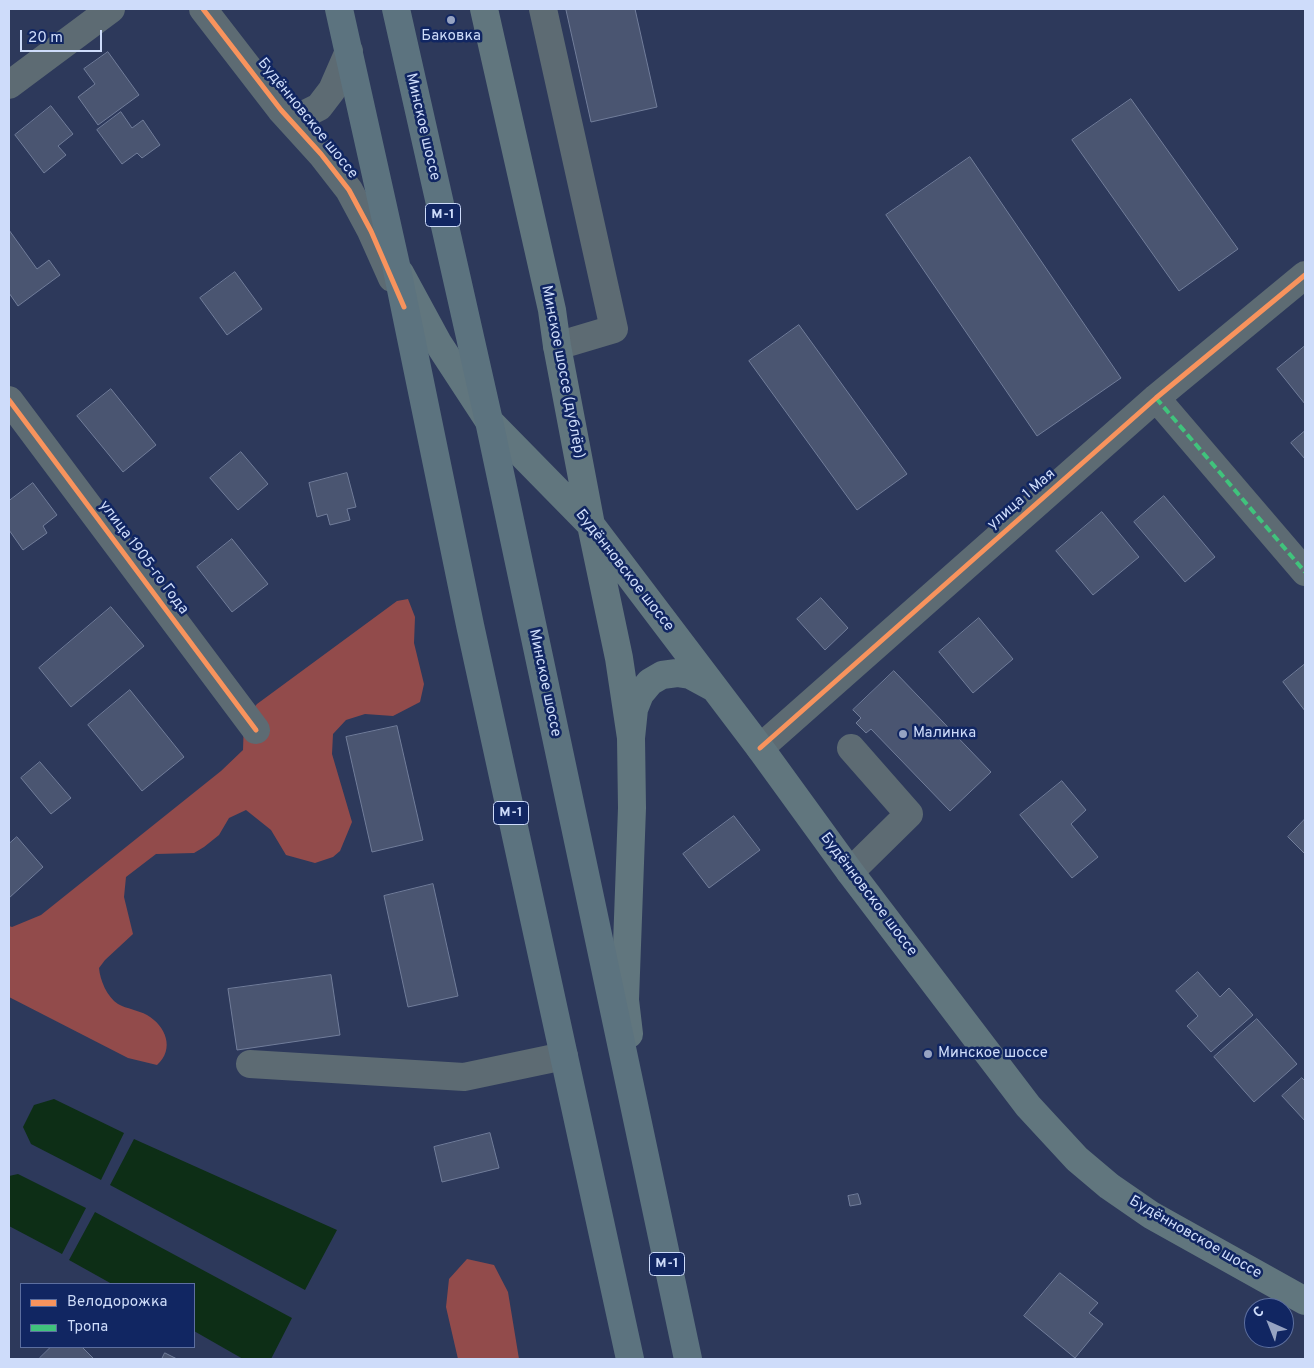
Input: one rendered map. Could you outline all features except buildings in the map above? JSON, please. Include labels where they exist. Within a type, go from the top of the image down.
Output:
[{"type":"highway","name":"М-1","points":[[339,9],[396,265],[470,625],[630,1359]]},
{"type":"highway","name":"Минское шоссе","points":[[396,9],[489,421],[646,1169],[688,1359]]},
{"type":"main road","name":"Минское шоссе (дублёр)","points":[[484,9],[552,310],[591,525],[619,658],[631,738]]},
{"type":"main road","name":"Будённовское шоссе","points":[[396,265],[438,342],[489,421],[591,525],[717,690],[850,872],[1028,1106],[1077,1159],[1109,1186],[1151,1215],[1305,1301]]},
{"type":"main road","points":[[646,1169],[625,1000],[632,808],[631,738],[634,709],[640,694],[650,682],[662,675],[676,673],[690,675],[717,690]]},
{"type":"street","points":[[9,85],[111,9]]},
{"type":"street","name":"Будённовское шоссе","points":[[203,9],[281,110],[321,154],[349,190],[371,231],[404,307]]},
{"type":"street","points":[[544,9],[614,329],[558,346]]},
{"type":"street","name":"Будённовское шоссе","points":[[281,110],[292,116],[303,115],[319,106],[332,90],[349,51]]},
{"type":"street","name":"улица 1 Мая","points":[[760,748],[1156,398],[1305,275]]},
{"type":"street","points":[[1156,398],[1305,572]]},
{"type":"street","name":"улица 1905-го Года","points":[[9,400],[256,730]]},
{"type":"street","points":[[850,748],[909,814],[850,872]]},
{"type":"street","points":[[250,1064],[464,1077],[564,1056]]},
{"type":"shaded area","points":[[408,599],[415,617],[414,643],[424,684],[420,702],[393,716],[365,714],[346,720],[333,734],[332,754],[352,822],[340,851],[333,857],[315,863],[286,855],[271,830],[246,810],[229,818],[219,835],[194,853],[156,854],[126,877],[124,897],[133,934],[99,968],[105,988],[114,1001],[121,1006],[147,1015],[163,1031],[167,1045],[166,1052],[163,1059],[157,1065],[128,1058],[9,997],[9,926],[12,927],[41,915],[221,771],[243,750],[244,720],[257,704],[397,601]]},
{"type":"shaded area","points":[[54,1099],[124,1133],[101,1180],[31,1144],[23,1127],[34,1105]]},
{"type":"shaded area","points":[[134,1139],[337,1230],[305,1290],[110,1185]]},
{"type":"shaded area","points":[[18,1174],[86,1208],[62,1254],[9,1226],[9,1176]]},
{"type":"shaded area","points":[[95,1212],[292,1318],[271,1359],[243,1359],[195,1332],[195,1283],[110,1283],[69,1260]]},
{"type":"shaded area","points":[[467,1259],[494,1265],[508,1292],[519,1359],[458,1359],[446,1307],[449,1279]]},
{"type":"marked path","points":[[1156,398],[1305,572]]},
{"type":"cycle path","points":[[203,9],[281,110],[321,154],[349,190],[371,231],[404,307]]},
{"type":"cycle path","points":[[760,748],[1156,398],[1305,275]]},
{"type":"cycle path","points":[[9,400],[256,730]]},
{"type":"place","name":"Баковка","points":[[451,20]]},
{"type":"place","name":"Малинка","points":[[903,734]]},
{"type":"place","name":"Минское шоссе","points":[[928,1054]]}]
